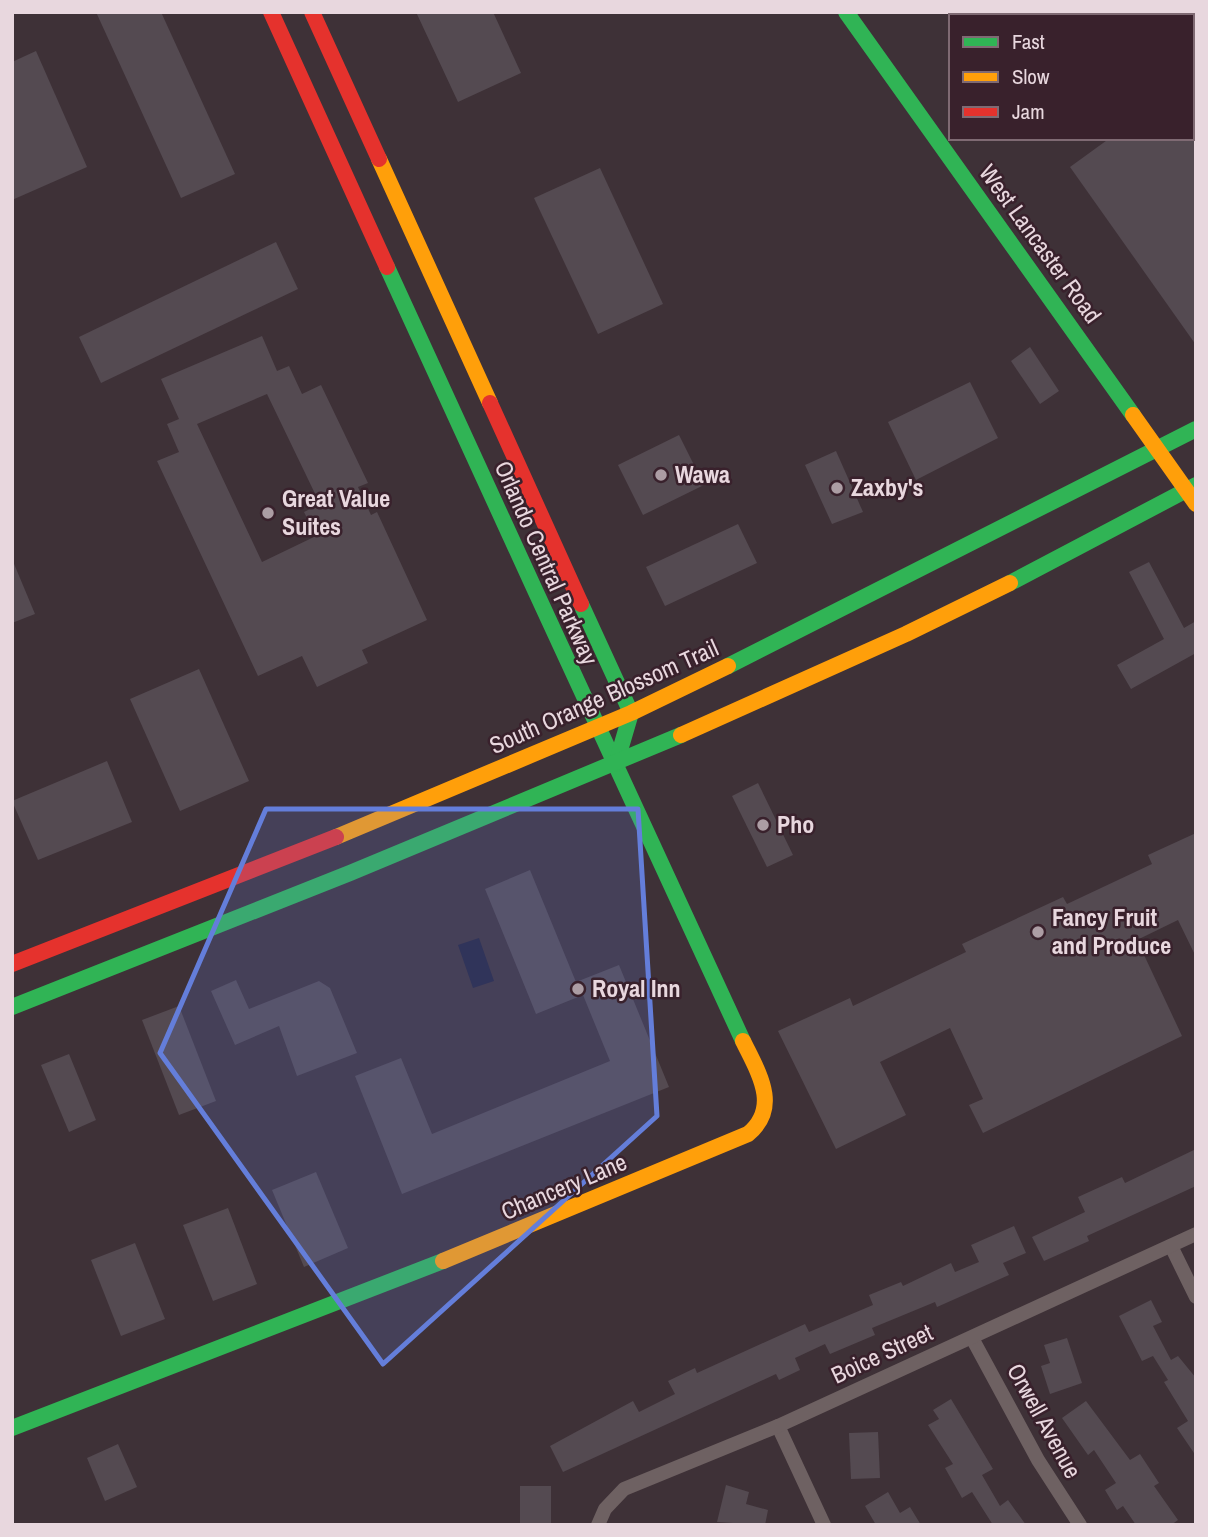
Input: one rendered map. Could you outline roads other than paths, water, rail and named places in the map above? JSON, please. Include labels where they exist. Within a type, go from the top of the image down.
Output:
[{"type":"street","name":"Orlando Central Parkway","points":[[271,12],[597,728],[616,764]]},
{"type":"street","name":"Orlando Central Parkway","points":[[312,12],[631,713]]},
{"type":"street","name":"West Lancaster Road","points":[[846,12],[1193,493]]},
{"type":"street","name":"South Orange Blossom Trail","points":[[12,964],[421,803],[631,713],[830,617],[1196,429]]},
{"type":"street","points":[[12,1007],[312,891],[616,764],[906,634],[1193,493]]},
{"type":"street","points":[[616,764],[631,713]]},
{"type":"street","name":"Chancery Lane","points":[[12,1428],[408,1276],[711,1150],[758,1127],[767,1107],[763,1086],[616,764]]},
{"type":"street","name":"Boice Street","points":[[598,1525],[605,1508],[624,1489],[778,1426],[1196,1234]]},
{"type":"street","points":[[1171,1247],[1196,1297]]},
{"type":"street","name":"Orwell Avenue","points":[[972,1338],[1038,1460],[1080,1525]]},
{"type":"street","points":[[778,1426],[824,1525]]},
{"type":"place","name":"Wawa","points":[[661,475]]},
{"type":"place","name":"Zaxby's","points":[[837,488]]},
{"type":"place","name":"Great Value Suites","points":[[268,513]]},
{"type":"place","name":"Pho","points":[[763,825]]},
{"type":"place","name":"Fancy Fruit and Produce","points":[[1038,932]]},
{"type":"place","name":"Royal Inn","points":[[578,989]]}]
